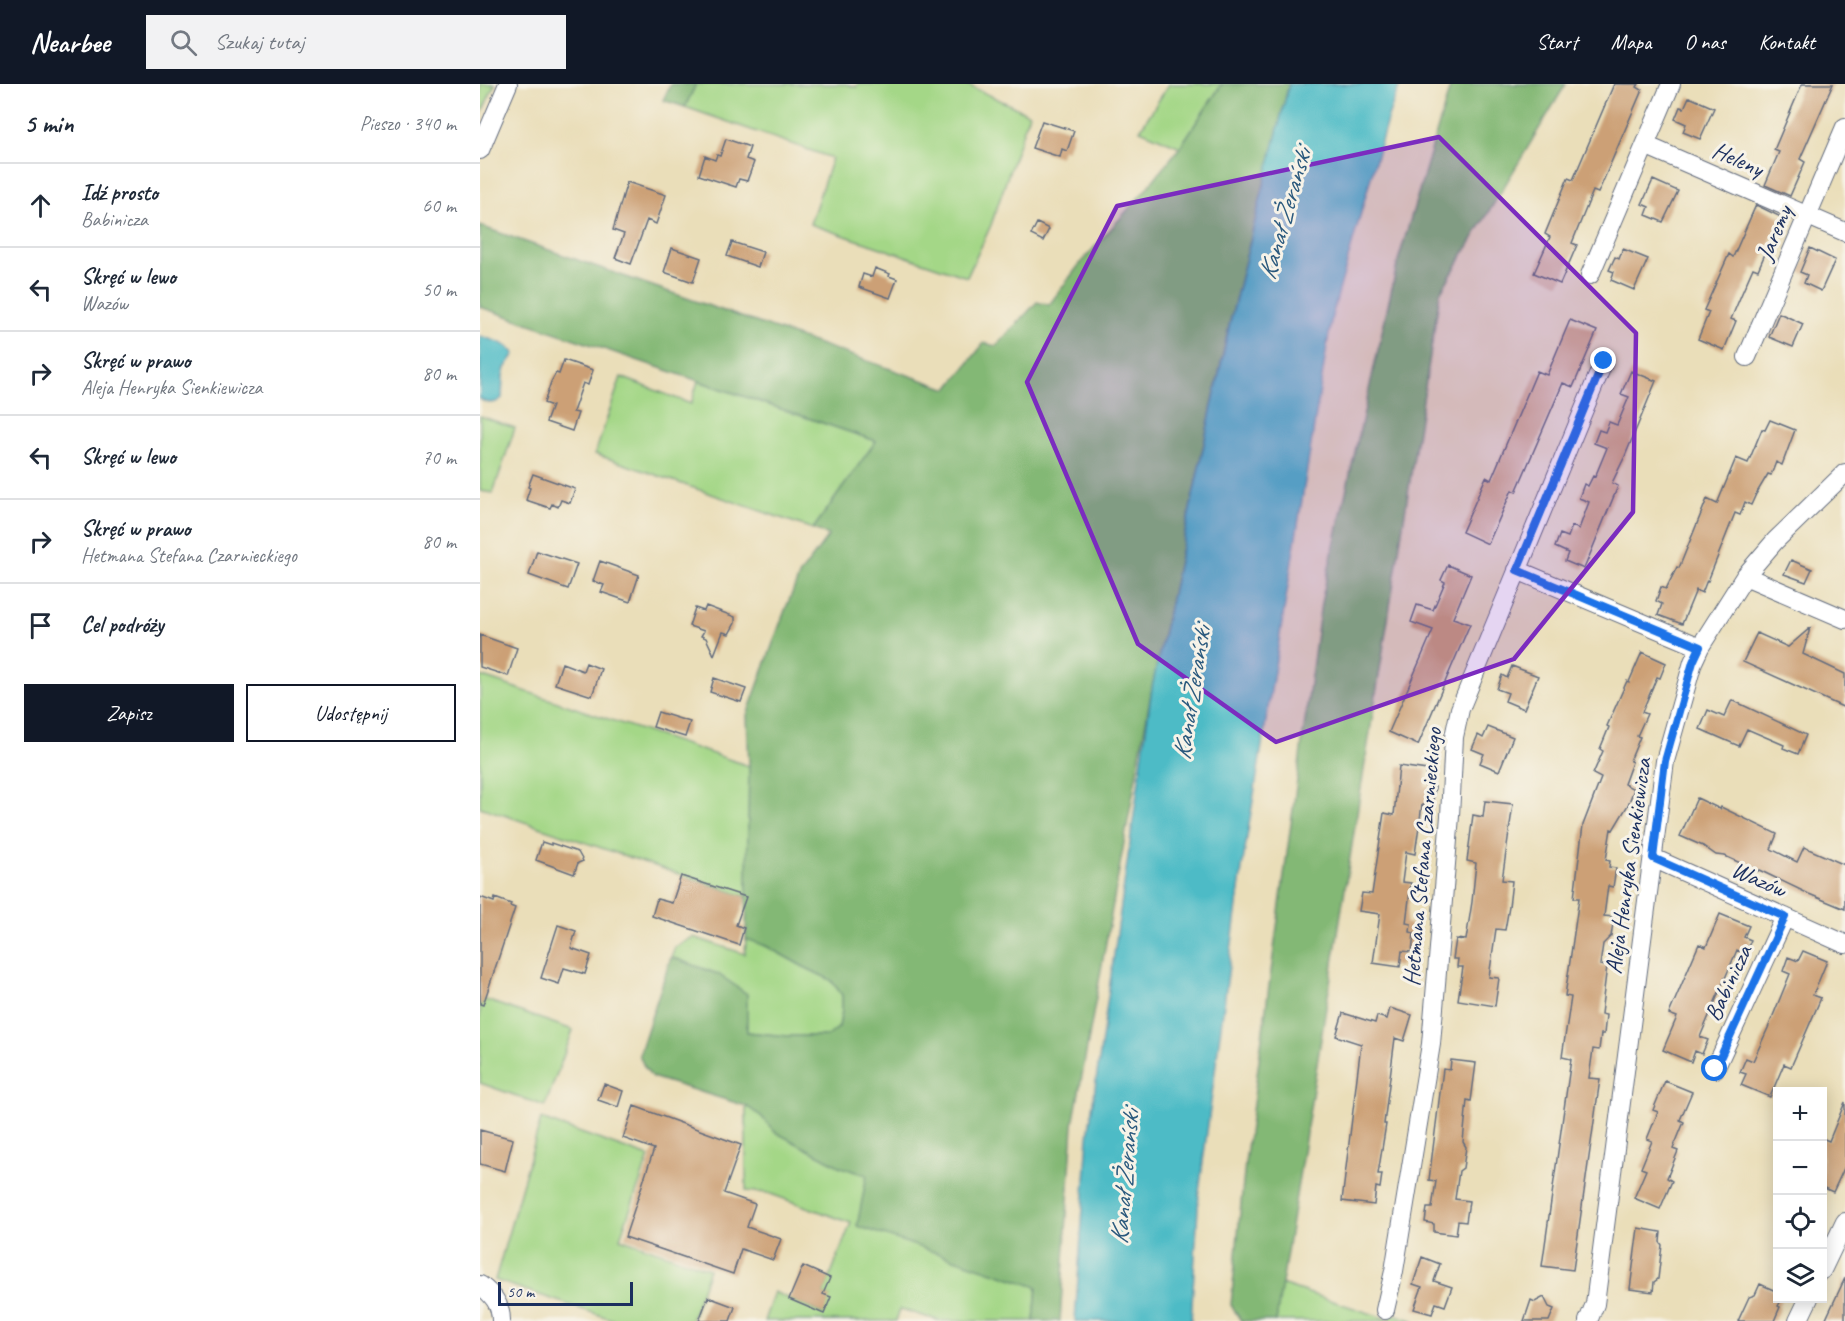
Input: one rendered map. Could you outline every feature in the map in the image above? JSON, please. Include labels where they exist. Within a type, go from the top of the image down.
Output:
[{"type":"street","points":[[480,150],[508,84]]},
{"type":"street","points":[[1590,275],[1671,84]]},
{"type":"street","name":"Jaremy","points":[[1748,357],[1845,128]]},
{"type":"street","name":"Heleny","points":[[1645,145],[1845,232]]},
{"type":"street","name":"Hetmana Stefana Czarnieckiego","points":[[1385,1310],[1394,1270],[1431,1044],[1450,816],[1454,737],[1460,709],[1604,361]]},
{"type":"street","name":"Aleja Henryka Sienkiewicza","points":[[1588,1321],[1595,1304],[1665,761],[1693,662],[1745,576],[1775,541],[1845,473]]},
{"type":"street","points":[[1517,570],[1700,647]]},
{"type":"street","points":[[1745,576],[1845,619]]},
{"type":"street","name":"Wazów","points":[[1653,858],[1845,944]]},
{"type":"street","name":"Babinicza","points":[[1715,1069],[1785,917]]},
{"type":"street","points":[[1827,1260],[1845,1222]]},
{"type":"street","points":[[480,1285],[491,1293],[496,1301],[501,1321]]},
{"type":"street","points":[[1798,1321],[1807,1303]]},
{"type":"highlighted area","points":[[1439,137],[1636,333],[1633,512],[1514,659],[1276,742],[1138,644],[1027,382],[1117,206]]},
{"type":"green space","points":[[480,84],[495,84],[482,112],[480,111]]},
{"type":"green space","points":[[671,84],[696,84],[685,107],[663,100]]},
{"type":"green space","points":[[696,84],[846,84],[856,87],[858,84],[966,84],[1029,114],[991,225],[967,277],[810,224],[832,158],[685,107]]},
{"type":"green space","points":[[1169,84],[1222,84],[1180,147],[1140,130]]},
{"type":"green space","points":[[1222,84],[1289,84],[1230,322],[1152,688],[1073,1125],[1060,1321],[1034,1321],[1037,1287],[857,1226],[867,1175],[841,1167],[775,1132],[761,1116],[746,1106],[652,1077],[639,1055],[671,957],[718,974],[747,994],[747,1032],[787,1036],[828,1036],[839,1027],[842,995],[831,980],[766,946],[746,939],[749,766],[747,715],[800,574],[829,535],[813,529],[876,441],[480,307],[480,226],[948,389],[984,343],[996,346],[1037,302],[1049,305],[1079,265],[1180,147]]},
{"type":"green space","points":[[1451,84],[1566,84],[1440,293],[1276,1321],[1241,1321],[1231,1305],[1245,1163],[1321,603],[1398,261]]},
{"type":"green space","points":[[621,377],[691,404],[698,381],[876,441],[813,529],[595,454]]},
{"type":"green space","points":[[480,416],[515,428],[493,493],[480,491]]},
{"type":"green space","points":[[480,676],[749,766],[747,897],[480,807]]},
{"type":"green space","points":[[693,937],[745,954],[746,939],[766,946],[831,980],[842,995],[839,1027],[829,1036],[787,1036],[747,1032],[718,974],[671,957],[675,947]]},
{"type":"green space","points":[[480,998],[573,1030],[545,1106],[480,1083]]},
{"type":"green space","points":[[746,1106],[761,1116],[775,1132],[841,1167],[867,1175],[858,1226],[1037,1287],[1034,1321],[940,1321],[900,1309],[896,1321],[764,1321],[774,1292],[823,1314],[830,1297],[823,1294],[851,1223],[768,1193],[746,1191]]},
{"type":"green space","points":[[541,1119],[649,1157],[620,1238],[709,1269],[691,1321],[617,1321],[495,1280]]},
{"type":"green space","points":[[1281,1284],[1390,1320],[1391,1313],[1415,1321],[1276,1321]]},
{"type":"water","name":"Kanał Żerański","points":[[1289,84],[1400,84],[1387,120],[1332,316],[1242,868],[1199,1192],[1191,1321],[1075,1321],[1088,1137],[1152,688],[1230,322]]},
{"type":"water","points":[[480,336],[504,345],[515,354],[505,368],[502,398],[494,403],[480,399]]},
{"type":"building","points":[[1614,84],[1639,84],[1637,87],[1642,90],[1598,193],[1593,191],[1572,243],[1577,245],[1560,284],[1534,273],[1550,237],[1545,234],[1568,178],[1573,180]]},
{"type":"building","points":[[1802,84],[1833,84],[1800,159],[1805,162],[1790,196],[1765,185],[1779,152],[1774,150]]},
{"type":"building","points":[[1689,97],[1714,108],[1700,139],[1683,132],[1686,124],[1675,119],[1680,107],[1684,108]]},
{"type":"building","points":[[1042,121],[1074,131],[1067,151],[1062,149],[1060,157],[1032,148]]},
{"type":"building","points":[[726,139],[750,147],[746,159],[754,162],[747,181],[739,179],[736,187],[699,175],[705,156],[715,160],[717,155],[720,156]]},
{"type":"building","points":[[1653,180],[1678,191],[1663,222],[1646,215],[1649,207],[1642,204]]},
{"type":"building","points":[[627,182],[666,195],[656,224],[647,220],[631,264],[615,258],[624,234],[613,230]]},
{"type":"building","points":[[1756,205],[1781,217],[1758,270],[1753,268],[1742,293],[1731,319],[1736,321],[1724,350],[1698,339],[1709,312],[1704,310],[1729,254],[1733,257]]},
{"type":"building","points":[[1037,223],[1049,229],[1043,241],[1031,235]]},
{"type":"building","points":[[732,242],[763,252],[758,267],[727,256]]},
{"type":"building","points":[[672,248],[701,258],[693,282],[664,272]]},
{"type":"building","points":[[1810,248],[1835,260],[1821,291],[1804,283],[1807,275],[1800,272]]},
{"type":"building","points":[[1623,249],[1648,259],[1634,290],[1611,280],[1614,272],[1609,270],[1615,257],[1619,259]]},
{"type":"building","points":[[875,268],[897,279],[890,298],[859,287],[863,274],[872,277]]},
{"type":"building","points":[[1779,313],[1803,324],[1793,347],[1769,337]]},
{"type":"building","points":[[1570,320],[1597,331],[1573,387],[1563,383],[1516,492],[1512,490],[1488,544],[1462,532],[1486,477],[1491,480],[1537,371],[1547,375]]},
{"type":"building","points":[[564,360],[593,370],[588,385],[583,383],[573,412],[578,413],[572,431],[546,422],[552,406],[544,403],[551,382],[556,373],[559,374]]},
{"type":"building","points":[[1631,371],[1656,381],[1612,483],[1618,486],[1584,569],[1565,561],[1568,553],[1555,547],[1560,534],[1568,537],[1572,526],[1579,529],[1589,502],[1579,498],[1584,484],[1588,486],[1593,476],[1595,477],[1607,448],[1594,443],[1599,430],[1605,432],[1609,422],[1617,425],[1629,397],[1621,394]]},
{"type":"building","points":[[1770,420],[1795,430],[1782,465],[1776,462],[1771,475],[1768,474],[1751,505],[1745,502],[1740,515],[1735,513],[1708,581],[1702,593],[1696,590],[1682,624],[1658,615],[1662,604],[1656,601],[1661,587],[1666,589],[1677,567],[1679,568],[1707,499],[1717,504],[1736,458],[1748,463],[1762,429],[1765,430]]},
{"type":"building","points":[[533,474],[575,489],[570,503],[561,500],[558,507],[552,504],[550,508],[526,500]]},
{"type":"building","points":[[537,551],[577,564],[568,589],[529,575]]},
{"type":"building","points":[[1791,560],[1812,569],[1806,582],[1784,574]]},
{"type":"building","points":[[600,561],[639,575],[630,602],[601,592],[604,585],[593,581]]},
{"type":"building","points":[[1448,565],[1471,575],[1453,618],[1470,624],[1418,745],[1389,732],[1433,630],[1411,622],[1417,605],[1433,610],[1445,582],[1441,580]]},
{"type":"building","points":[[706,606],[735,617],[735,623],[729,634],[723,632],[714,655],[706,638],[701,636],[704,631],[689,626],[695,608],[704,611]]},
{"type":"building","points":[[1810,628],[1803,654],[1845,674],[1845,708],[1743,662],[1757,633],[1788,647]]},
{"type":"building","points":[[480,635],[517,648],[508,676],[480,667]]},
{"type":"building","points":[[1642,652],[1666,663],[1660,678],[1657,677],[1642,712],[1647,714],[1637,736],[1640,737],[1624,784],[1634,789],[1628,805],[1613,830],[1611,829],[1606,860],[1610,861],[1609,867],[1616,868],[1613,887],[1608,886],[1604,916],[1614,917],[1611,936],[1603,944],[1600,965],[1607,966],[1601,1014],[1606,1015],[1599,1050],[1593,1049],[1589,1078],[1600,1079],[1573,1270],[1542,1266],[1571,1059],[1562,1057],[1571,997],[1565,996],[1579,898],[1574,898],[1583,825],[1601,778],[1593,774],[1603,751],[1600,749],[1609,727],[1607,726]]},
{"type":"building","points":[[562,663],[583,671],[586,663],[601,669],[592,696],[555,684]]},
{"type":"building","points":[[1512,666],[1538,676],[1524,709],[1505,701],[1508,693],[1497,689],[1502,675],[1507,678]]},
{"type":"building","points":[[714,678],[746,689],[741,702],[710,692]]},
{"type":"building","points":[[1732,700],[1806,735],[1798,754],[1783,748],[1784,745],[1747,729],[1739,746],[1700,729],[1708,710],[1724,717]]},
{"type":"building","points":[[658,712],[690,722],[685,737],[653,727]]},
{"type":"building","points":[[1488,727],[1513,737],[1499,771],[1480,763],[1484,754],[1472,749],[1478,735],[1483,738]]},
{"type":"building","points":[[1399,766],[1427,770],[1425,786],[1435,787],[1432,807],[1422,805],[1415,854],[1406,852],[1402,882],[1411,883],[1406,923],[1411,924],[1410,932],[1414,933],[1412,952],[1402,951],[1400,967],[1373,963],[1380,914],[1359,911],[1362,893],[1372,894],[1384,813],[1394,815]]},
{"type":"building","points":[[1697,798],[1777,834],[1771,849],[1797,862],[1804,847],[1845,865],[1845,909],[1759,870],[1725,856],[1716,855],[1703,846],[1680,836]]},
{"type":"building","points":[[1485,801],[1513,804],[1502,880],[1512,881],[1509,907],[1505,930],[1496,929],[1489,977],[1499,978],[1495,1006],[1458,1000],[1463,967],[1457,967],[1458,959],[1453,959],[1456,939],[1466,940],[1472,902],[1476,863],[1467,861],[1473,815],[1483,817]]},
{"type":"building","points":[[542,842],[578,852],[583,861],[578,863],[574,874],[536,860]]},
{"type":"building","points":[[681,876],[746,897],[736,925],[744,928],[739,945],[652,916],[657,899],[672,903]]},
{"type":"building","points":[[480,897],[494,902],[495,898],[515,908],[483,1005],[480,1004]]},
{"type":"building","points":[[1720,914],[1749,926],[1744,937],[1751,940],[1745,954],[1737,950],[1700,1037],[1708,1040],[1702,1054],[1695,1051],[1691,1062],[1663,1050],[1677,1017],[1669,1014],[1699,944],[1706,947]]},
{"type":"building","points":[[558,925],[576,931],[571,948],[591,955],[585,974],[564,968],[559,984],[541,978]]},
{"type":"building","points":[[1803,951],[1827,961],[1813,995],[1821,998],[1791,1067],[1784,1064],[1770,1097],[1741,1085],[1746,1074],[1740,1072],[1746,1058],[1753,1061],[1768,1028],[1790,974],[1783,971],[1788,957],[1798,961]]},
{"type":"building","points":[[1390,1008],[1412,1015],[1404,1041],[1395,1038],[1378,1174],[1382,1174],[1380,1188],[1376,1187],[1374,1205],[1342,1201],[1361,1044],[1336,1036],[1343,1013],[1375,1023],[1377,1016],[1387,1019]]},
{"type":"building","points":[[1451,1060],[1476,1063],[1471,1101],[1467,1100],[1463,1142],[1466,1147],[1463,1168],[1459,1171],[1455,1199],[1469,1201],[1466,1222],[1458,1221],[1456,1235],[1434,1232],[1434,1224],[1425,1222],[1427,1208],[1432,1208],[1436,1181],[1429,1180],[1443,1069],[1450,1070]]},
{"type":"building","points":[[1665,1081],[1692,1092],[1680,1120],[1684,1122],[1673,1149],[1678,1151],[1667,1178],[1672,1181],[1660,1209],[1634,1198],[1646,1170],[1641,1168],[1652,1141],[1647,1139],[1658,1112],[1653,1110]]},
{"type":"building","points":[[604,1084],[623,1091],[618,1107],[598,1100]]},
{"type":"building","points":[[1845,1102],[1845,1166],[1833,1192],[1827,1189],[1827,1140],[1829,1141]]},
{"type":"building","points":[[634,1106],[741,1145],[724,1193],[755,1204],[747,1227],[781,1239],[773,1260],[741,1249],[733,1274],[625,1237],[654,1149],[623,1138]]},
{"type":"building","points":[[480,1130],[513,1139],[505,1171],[480,1164]]},
{"type":"building","points":[[1638,1228],[1661,1232],[1662,1245],[1658,1279],[1654,1282],[1653,1292],[1630,1289]]},
{"type":"building","points":[[1422,1257],[1440,1264],[1434,1281],[1452,1287],[1445,1306],[1436,1303],[1432,1314],[1414,1309],[1422,1287],[1413,1284]]},
{"type":"building","points":[[803,1266],[830,1278],[823,1294],[831,1297],[824,1314],[789,1299]]},
{"type":"building","points":[[1845,1278],[1845,1321],[1825,1321]]},
{"type":"building","points":[[1760,1284],[1773,1290],[1773,1303],[1780,1303],[1778,1306],[1780,1307],[1774,1321],[1738,1321],[1749,1297],[1755,1295]]},
{"type":"building","points":[[708,1297],[735,1307],[730,1321],[699,1321]]},
{"type":"building","points":[[1544,1297],[1549,1307],[1554,1309],[1549,1321],[1524,1321],[1531,1300],[1535,1302]]},
{"type":"route","points":[[1604,361],[1517,570],[1700,647],[1693,662],[1665,761],[1653,858],[1785,917],[1715,1069]]}]
